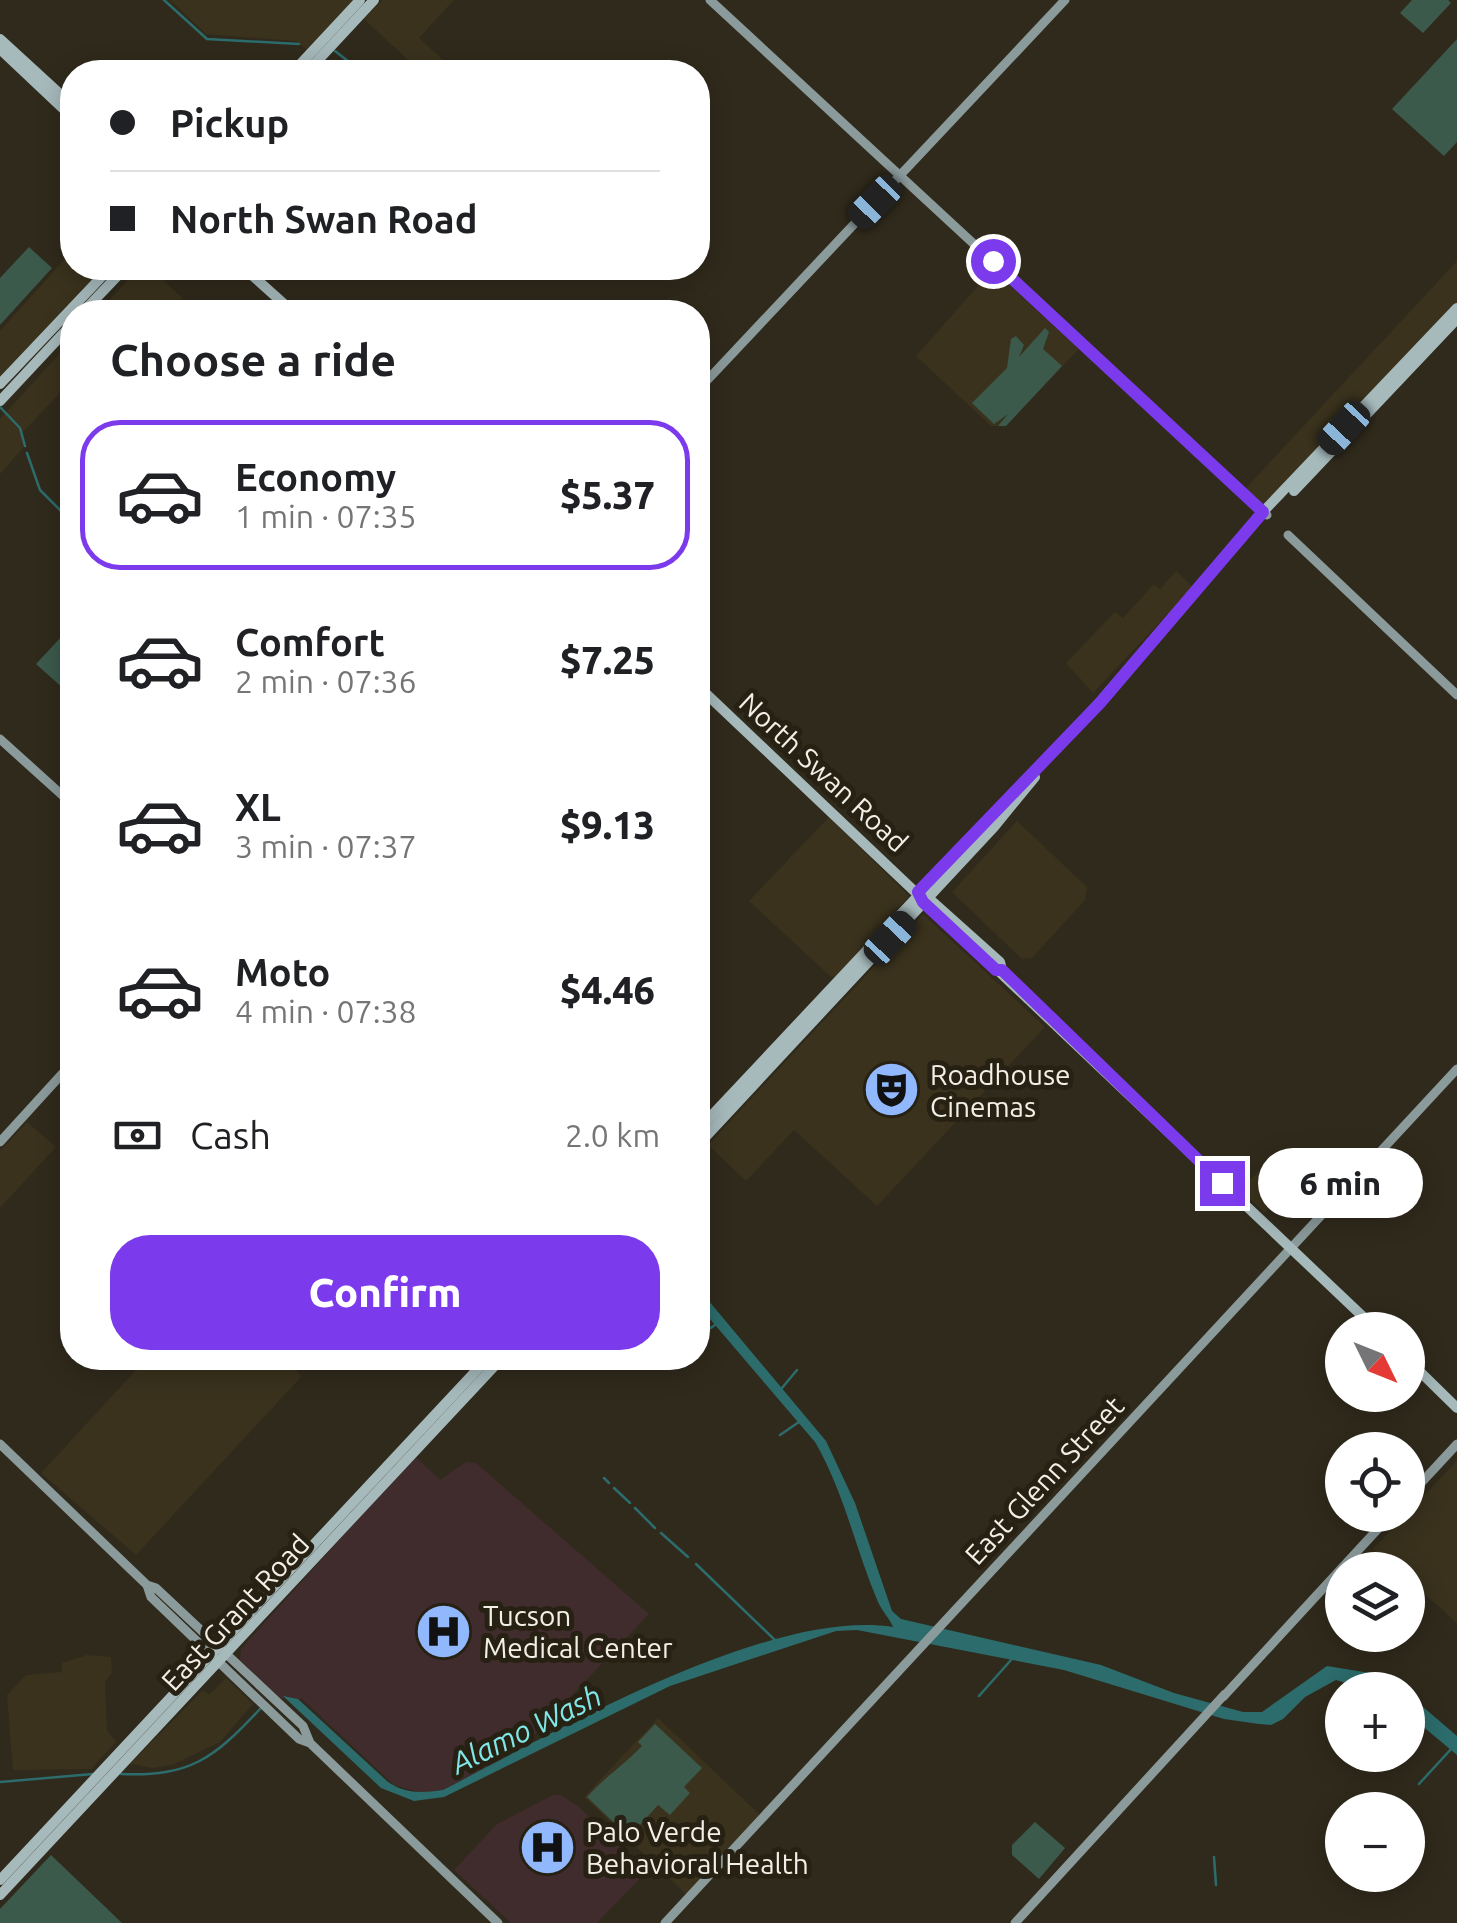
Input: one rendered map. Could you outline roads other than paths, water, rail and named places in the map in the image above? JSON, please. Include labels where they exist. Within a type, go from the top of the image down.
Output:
[{"type":"main road","points":[[304,60],[360,0]]},
{"type":"main road","points":[[317,60],[374,0]]},
{"type":"main road","points":[[0,40],[60,93]]},
{"type":"main road","points":[[0,49],[60,106]]},
{"type":"main road","points":[[80,300],[99,280]]},
{"type":"main road","points":[[94,300],[114,280]]},
{"type":"main road","points":[[257,280],[280,300]]},
{"type":"main road","points":[[710,1132],[1265,513],[1457,308]]},
{"type":"main road","points":[[1265,513],[1457,319]]},
{"type":"main road","points":[[0,384],[60,321]]},
{"type":"main road","points":[[1,400],[60,337]]},
{"type":"main road","name":"North Swan Road","points":[[710,697],[924,897],[996,970],[1002,970]]},
{"type":"main road","points":[[710,1118],[954,870],[1024,794],[1050,756]]},
{"type":"main road","points":[[948,912],[943,891],[954,870]]},
{"type":"main road","name":"North Swan Road","points":[[924,897],[948,912],[1000,962],[1002,970],[1357,1312]]},
{"type":"main road","name":"East Grant Road","points":[[218,1655],[477,1370]]},
{"type":"main road","name":"East Grant Road","points":[[0,1880],[491,1370]]},
{"type":"main road","points":[[1425,1377],[1457,1408]]},
{"type":"main road","points":[[348,1522],[346,1519],[364,1490]]},
{"type":"main road","name":"East Grant Road","points":[[0,1896],[106,1774]]},
{"type":"street","points":[[710,0],[1265,513]]},
{"type":"street","points":[[710,377],[1065,0]]},
{"type":"street","points":[[1288,535],[1457,695]]},
{"type":"street","points":[[0,738],[60,793]]},
{"type":"street","name":"East Glenn Street","points":[[665,1923],[1457,1069]]},
{"type":"street","points":[[0,1142],[60,1076]]},
{"type":"street","points":[[0,1444],[146,1586],[156,1588],[269,1712],[299,1739],[310,1743],[498,1923]]},
{"type":"street","points":[[1425,1479],[1457,1444]]},
{"type":"street","points":[[1015,1923],[1375,1532]]},
{"type":"street","points":[[218,1655],[303,1726],[310,1743]]},
{"type":"water","name":"Alamo Wash","points":[[710,1302],[826,1441],[855,1503],[892,1611],[901,1619],[1101,1665],[1174,1693],[1243,1712],[1262,1712],[1327,1666],[1364,1672],[1325,1672],[1325,1686],[1271,1725],[1224,1719],[1064,1670],[857,1630],[836,1631],[670,1686],[444,1797],[414,1801],[381,1788],[283,1696],[298,1699],[388,1782],[408,1791],[435,1791],[602,1708],[726,1655],[786,1636],[843,1626],[893,1627],[878,1602],[834,1481],[815,1442],[710,1319]]},
{"type":"water","points":[[1425,1709],[1457,1736],[1457,1755],[1425,1728]]},
{"type":"waterway","points":[[164,0],[207,39],[299,44]]},
{"type":"waterway","points":[[335,51],[347,60]]},
{"type":"waterway","points":[[0,407],[20,428],[25,446]]},
{"type":"waterway","points":[[27,453],[40,490],[60,510]]},
{"type":"waterway","points":[[710,1327],[716,1324]]},
{"type":"waterway","points":[[782,1388],[797,1370]]},
{"type":"waterway","points":[[780,1435],[799,1422]]},
{"type":"waterway","points":[[604,1478],[609,1483]]},
{"type":"waterway","points":[[614,1488],[630,1503]]},
{"type":"waterway","points":[[635,1508],[655,1528]]},
{"type":"waterway","points":[[661,1533],[688,1557]]},
{"type":"waterway","points":[[696,1564],[778,1643]]},
{"type":"waterway","points":[[979,1696],[1011,1660]]},
{"type":"waterway","name":"Alamo Wash","points":[[121,1774],[166,1772],[200,1761],[229,1740],[260,1709]]},
{"type":"waterway","points":[[1419,1784],[1452,1748]]},
{"type":"waterway","name":"Alamo Wash","points":[[0,1782],[93,1774]]},
{"type":"waterway","points":[[1214,1857],[1216,1885]]},
{"type":"place","name":"Roadhouse Cinemas","points":[[891,1090]]},
{"type":"place","name":"Tucson Medical Center","points":[[444,1631]]},
{"type":"place","name":"Palo Verde Behavioral Health","points":[[547,1847]]}]
